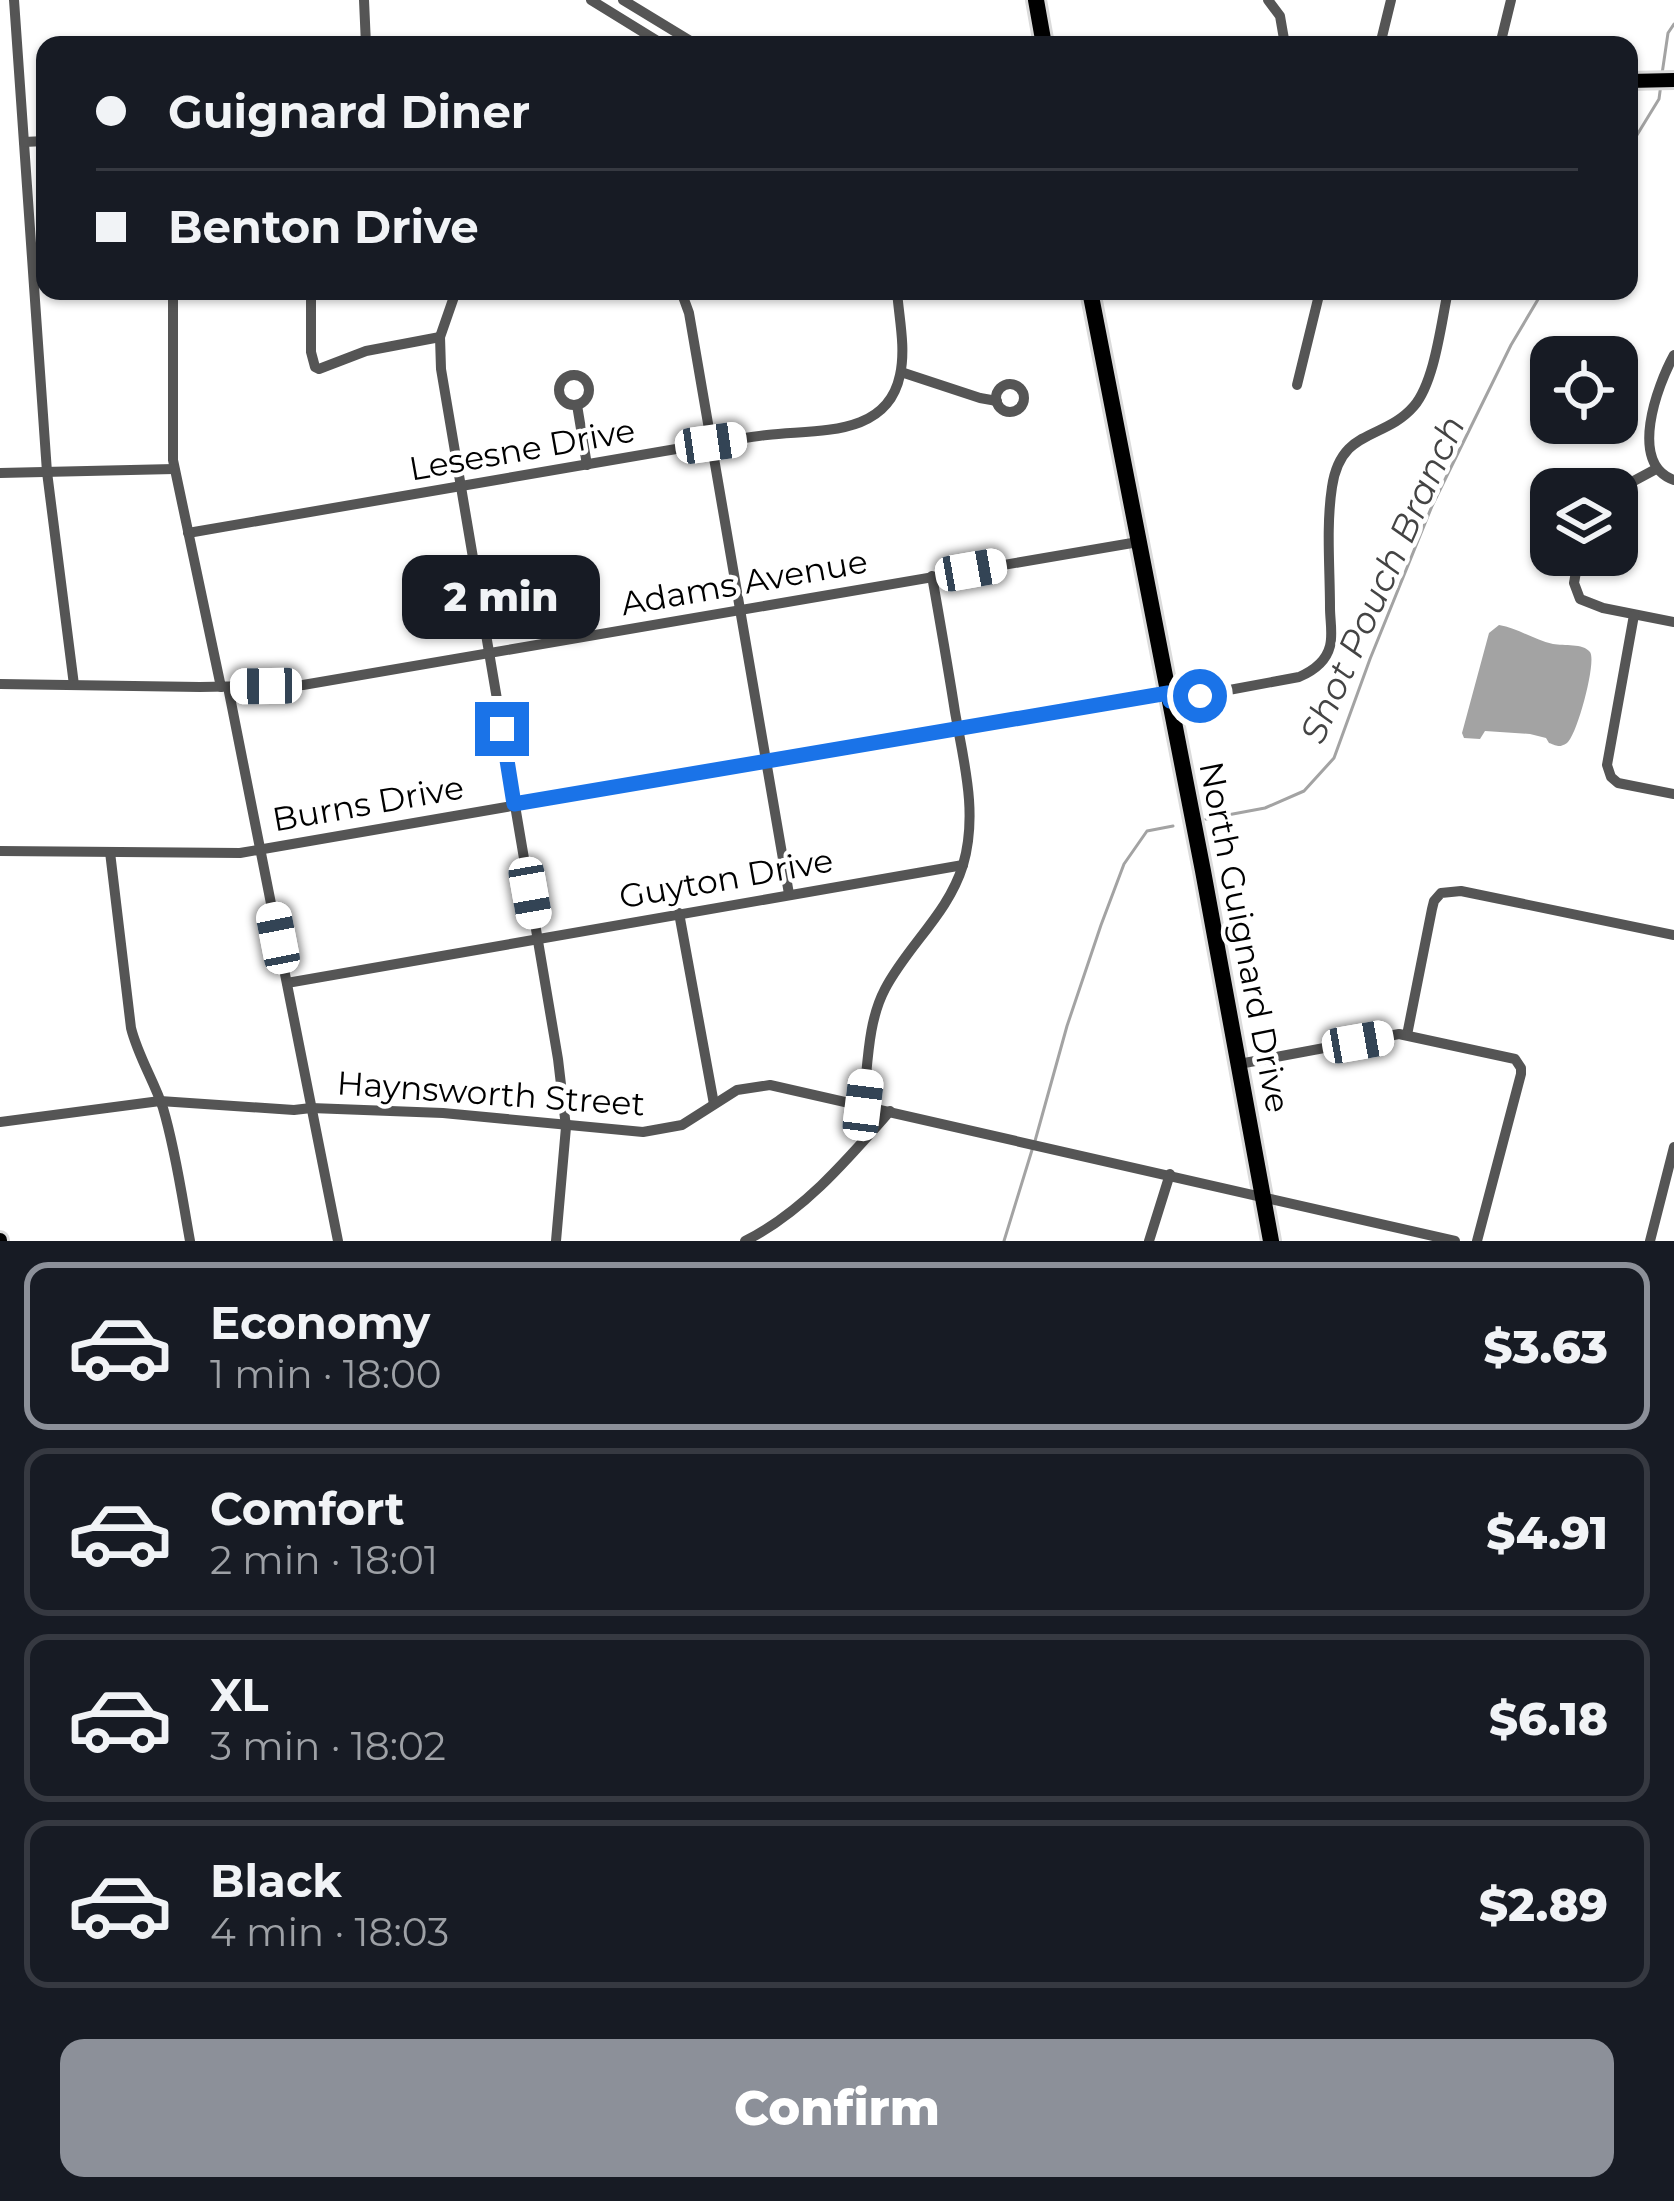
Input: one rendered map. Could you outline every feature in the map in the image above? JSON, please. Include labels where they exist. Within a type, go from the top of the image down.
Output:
[{"type":"highway","points":[[1036,0],[1042,36]]},
{"type":"highway","name":"North Guignard Drive","points":[[1092,300],[1271,1241]]},
{"type":"main road","points":[[1638,81],[1674,80]]},
{"type":"street","points":[[14,0],[47,472],[74,686]]},
{"type":"street","points":[[364,0],[366,36]]},
{"type":"street","points":[[591,0],[649,36]]},
{"type":"street","points":[[622,0],[682,36]]},
{"type":"street","points":[[1268,0],[1280,16],[1283,36]]},
{"type":"street","points":[[1382,36],[1391,0]]},
{"type":"street","points":[[1502,36],[1511,0]]},
{"type":"street","points":[[24,142],[36,141]]},
{"type":"street","points":[[172,300],[174,469],[261,849],[338,1241]]},
{"type":"street","points":[[310,300],[311,352],[319,369],[366,351],[440,337]]},
{"type":"street","points":[[453,300],[440,337],[441,369],[566,1127],[556,1241]]},
{"type":"street","points":[[684,300],[789,894]]},
{"type":"street","points":[[897,300],[901,372],[997,401]]},
{"type":"street","points":[[1297,385],[1318,300]]},
{"type":"street","name":"Burns Drive","points":[[0,851],[223,854],[261,849],[958,728],[1299,677],[1316,668],[1325,656],[1331,634],[1334,477],[1350,447],[1401,417],[1419,398],[1446,300]]},
{"type":"street","points":[[1674,355],[1660,392],[1649,456],[1656,469],[1674,480]]},
{"type":"street","name":"Lesesne Drive","points":[[188,533],[711,443],[835,430],[877,413],[897,387],[901,372]]},
{"type":"street","points":[[577,405],[587,464]]},
{"type":"street","points":[[0,473],[174,469]]},
{"type":"street","points":[[1638,479],[1656,469]]},
{"type":"street","name":"Adams Avenue","points":[[0,684],[303,685],[1138,542]]},
{"type":"street","points":[[863,1105],[880,999],[947,901],[963,866],[970,816],[932,576]]},
{"type":"street","points":[[1576,576],[1577,596],[1593,604],[1674,622]]},
{"type":"street","points":[[1634,615],[1607,765],[1618,783],[1674,794]]},
{"type":"street","points":[[110,852],[130,1028],[171,1137],[190,1241]]},
{"type":"street","name":"Guyton Drive","points":[[287,982],[963,866]]},
{"type":"street","points":[[1407,1034],[1434,901],[1445,891],[1486,895],[1674,935]]},
{"type":"street","points":[[679,913],[714,1104]]},
{"type":"street","points":[[1239,1064],[1407,1034],[1515,1059],[1521,1068],[1477,1241]]},
{"type":"street","name":"Haynsworth Street","points":[[0,1122],[160,1101],[443,1113],[566,1127],[659,1131],[682,1125],[736,1090],[770,1085],[1455,1241]]},
{"type":"street","points":[[746,1241],[802,1202],[890,1111]]},
{"type":"street","points":[[1650,1241],[1674,1147]]},
{"type":"street","points":[[1150,1241],[1171,1174]]},
{"type":"shaded area","points":[[1499,625],[1590,652],[1585,698],[1576,727],[1564,745],[1530,734],[1485,731],[1480,739],[1464,738],[1489,633]]},
{"type":"waterway","name":"Shot Pouch Branch","points":[[1662,74],[1668,33],[1674,24]]},
{"type":"waterway","name":"Shot Pouch Branch","points":[[1638,133],[1659,99],[1661,84]]},
{"type":"waterway","name":"Shot Pouch Branch","points":[[1206,819],[1265,808],[1304,791],[1334,758],[1432,506],[1538,300]]},
{"type":"waterway","name":"Shot Pouch Branch","points":[[1035,1141],[1067,1026],[1124,864],[1147,831],[1173,826]]},
{"type":"waterway","name":"Shot Pouch Branch","points":[[1004,1241],[1032,1150]]},
{"type":"route","points":[[502,729],[514,804],[1168,693],[1170,701],[1200,696]]}]
